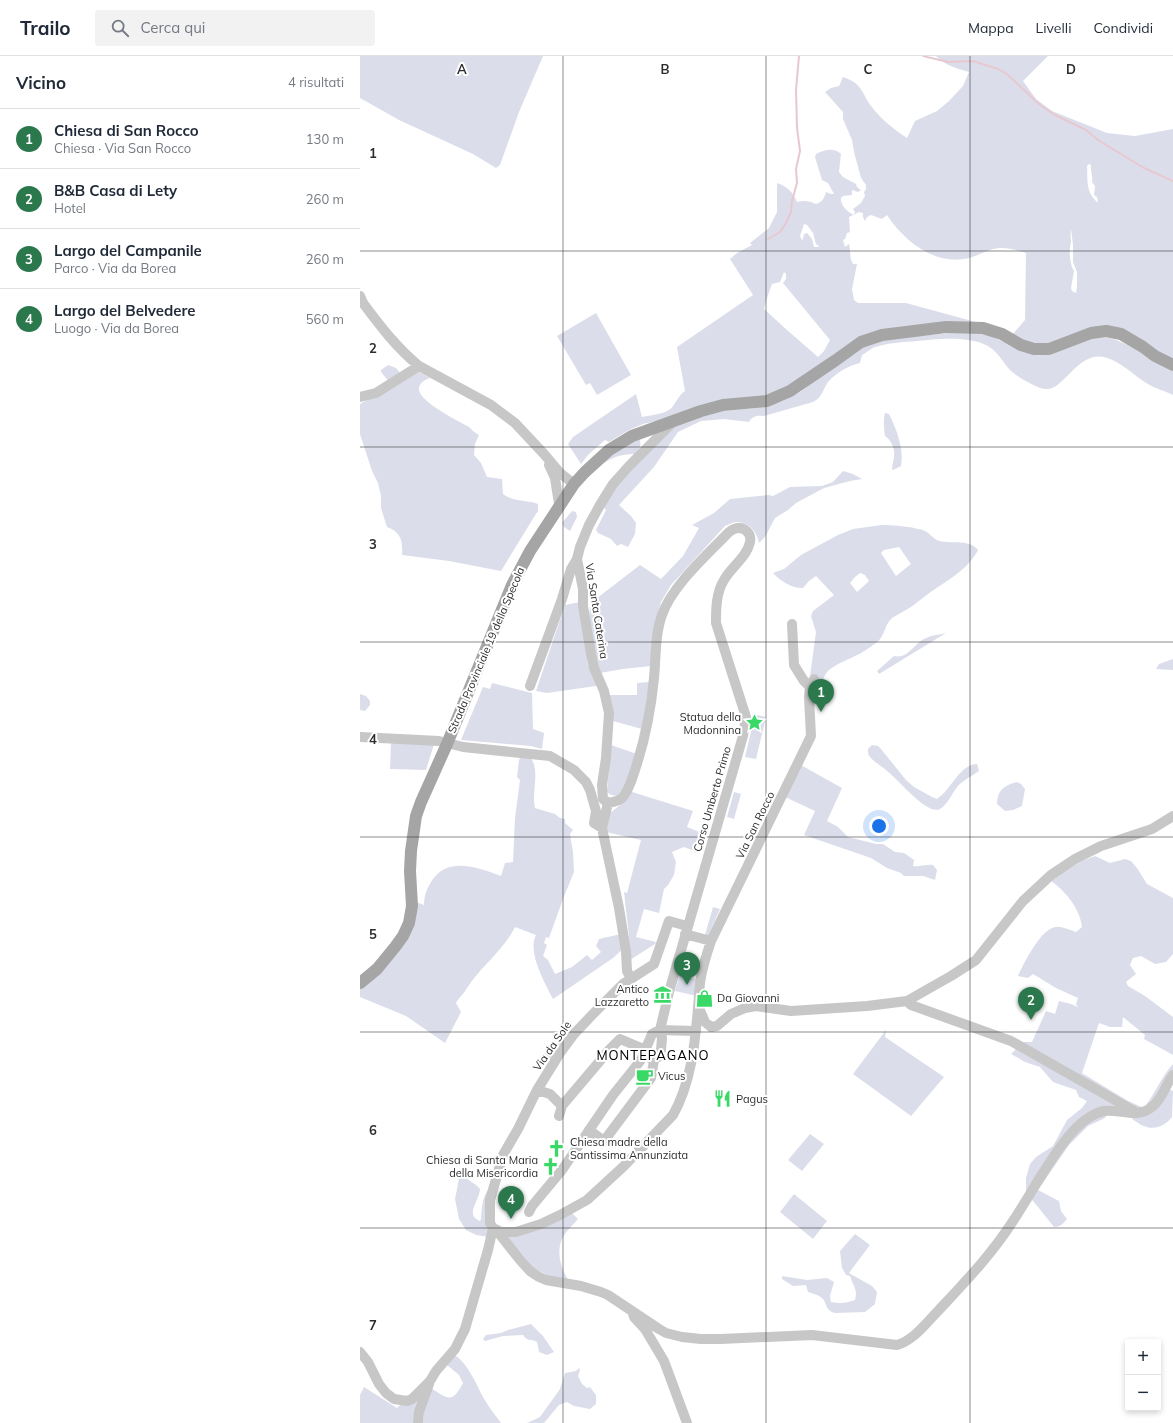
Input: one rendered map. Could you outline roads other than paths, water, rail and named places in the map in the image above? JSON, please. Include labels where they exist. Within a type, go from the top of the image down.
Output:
[{"type":"main road","name":"Strada Provinciale 19 della Specola","points":[[360,983],[377,969],[391,953],[403,936],[409,923],[412,906],[410,871],[411,851],[416,816],[512,585],[530,551],[574,484],[609,450],[647,430],[701,411],[723,405],[767,401],[790,391],[868,338],[882,334],[946,327],[983,328],[1002,334],[1034,349],[1049,349],[1091,333],[1106,331],[1121,334],[1155,356],[1173,365]]},
{"type":"street","points":[[360,296],[363,303],[396,345],[419,366],[491,405],[515,423],[560,473],[574,484]]},
{"type":"street","points":[[360,396],[376,392],[419,366]]},
{"type":"street","name":"Via Santa Caterina","points":[[608,802],[603,799],[602,785],[606,758],[609,713],[604,691],[594,668],[591,654],[583,606],[583,589],[577,559],[584,536],[613,484],[675,420]]},
{"type":"street","name":"Via Santa Caterina","points":[[645,451],[654,438],[654,432],[647,430]]},
{"type":"street","points":[[544,454],[554,478],[560,504]]},
{"type":"street","name":"Corso Umberto Primo","points":[[608,802],[619,800],[623,797],[628,788],[641,752],[650,712],[658,631],[662,615],[668,603],[679,585],[726,534],[737,528],[746,530],[750,540],[748,546],[724,580],[719,590],[716,611],[716,623],[746,717],[743,736],[686,930],[660,1030]]},
{"type":"street","points":[[530,686],[562,599],[571,569],[577,559]]},
{"type":"street","name":"Via San Rocco","points":[[495,1230],[501,1232],[516,1232],[541,1224],[587,1200],[624,1166],[673,1115],[678,1106],[691,1060],[700,979],[711,941],[811,736],[809,721],[812,683],[804,681],[794,665],[792,624]]},
{"type":"street","points":[[360,737],[439,741],[463,747],[550,756],[574,770],[586,782],[592,794],[596,811],[594,823],[602,828]]},
{"type":"street","points":[[608,802],[602,828],[619,908],[626,951],[627,971],[631,979]]},
{"type":"street","points":[[698,1006],[705,1022],[711,1027],[717,1026],[731,1014],[745,1008],[756,1006],[791,1011],[867,1006],[906,1001],[976,960],[1023,902],[1051,875],[1075,859],[1101,846],[1152,829],[1173,816]]},
{"type":"street","name":"Via da Sole","points":[[430,1381],[436,1371],[455,1349],[465,1329],[495,1230],[490,1223],[490,1200],[503,1155],[518,1129],[537,1090],[560,1053],[574,1034],[623,984],[654,964],[669,921],[686,930]]},
{"type":"street","points":[[686,930],[711,941]]},
{"type":"street","points":[[906,1001],[911,1005],[1011,1041],[1137,1112]]},
{"type":"street","points":[[589,1130],[604,1141],[651,1078],[654,1060],[659,1056],[661,1050],[662,1038],[660,1030]]},
{"type":"street","points":[[529,1212],[532,1206],[562,1170],[589,1130],[641,1060],[652,1034],[660,1030],[695,1031]]},
{"type":"street","points":[[537,1090],[550,1094],[560,1111],[605,1055],[620,1039],[645,1049]]},
{"type":"street","points":[[645,1049],[646,1056],[654,1060]]},
{"type":"street","points":[[495,1230],[530,1271],[539,1277],[546,1280],[581,1286],[608,1295],[666,1333],[682,1337],[701,1339],[812,1335],[897,1345],[904,1343],[915,1334],[970,1277],[1013,1222],[1068,1137],[1080,1125],[1096,1114],[1105,1111],[1131,1113],[1148,1110],[1153,1106],[1173,1075]]},
{"type":"street","points":[[632,1311],[634,1317],[645,1328],[664,1361],[687,1423]]},
{"type":"street","points":[[360,1352],[368,1362],[379,1384],[386,1393],[394,1399],[407,1401],[412,1399],[430,1381]]},
{"type":"street","points":[[418,1423],[419,1412],[430,1381]]},
{"type":"waterway","points":[[768,239],[780,232],[786,223],[791,212],[792,201],[797,183],[796,169],[800,151],[797,128],[796,90],[799,56]]},
{"type":"waterway","points":[[923,56],[948,62],[973,61],[998,69],[1007,74],[1040,105],[1055,115],[1086,130],[1098,140],[1144,168],[1173,181]]},
{"type":"place","name":"Chiesa di San Rocco","points":[[821,712]]},
{"type":"place","name":"Statua della Madonnina","points":[[754,723]]},
{"type":"place","name":"Largo del Campanile","points":[[687,985]]},
{"type":"place","name":"Antico Lazzaretto","points":[[662,995]]},
{"type":"place","name":"Da Giovanni","points":[[704,998]]},
{"type":"place","name":"B&B Casa di Lety","points":[[1031,1020]]},
{"type":"place","name":"Vicus","points":[[645,1076]]},
{"type":"place","name":"Pagus","points":[[723,1099]]},
{"type":"place","name":"Chiesa madre della Santissima Annunziata","points":[[557,1148]]},
{"type":"place","name":"Chiesa di Santa Maria della Misericordia","points":[[551,1166]]},
{"type":"place","name":"Largo del Belvedere","points":[[511,1219]]},
{"type":"district","name":"MONTEPAGANO","points":[[653,1055]]}]
